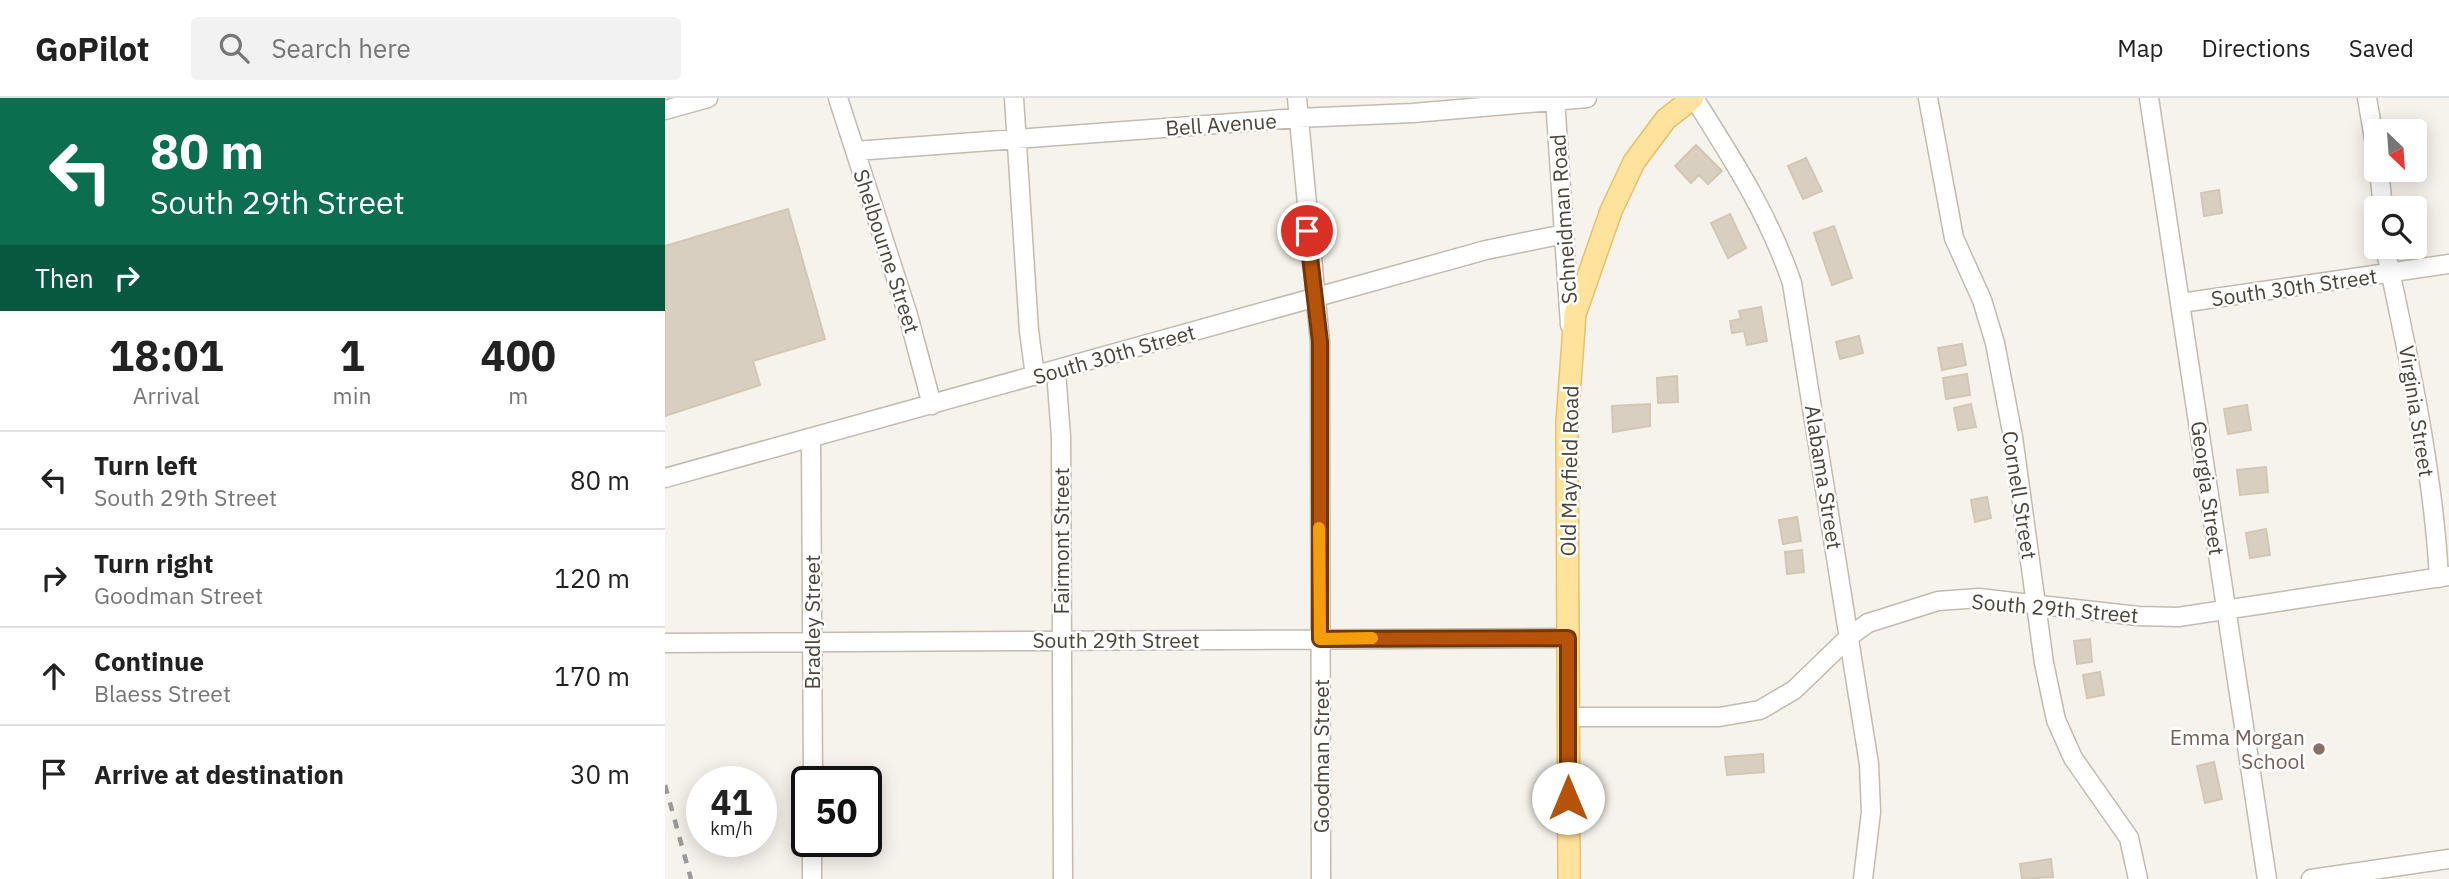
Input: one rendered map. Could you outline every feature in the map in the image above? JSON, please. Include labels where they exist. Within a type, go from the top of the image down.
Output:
[{"type":"main road","name":"Old Mayfield Road","points":[[1569,879],[1567,422],[1571,340],[1582,288],[1634,162],[1666,119],[1694,98]]},
{"type":"street","points":[[665,110],[708,98]]},
{"type":"street","name":"Shelbourne Street","points":[[838,98],[908,315],[932,405]]},
{"type":"street","points":[[1014,98],[1029,331],[1035,376]]},
{"type":"street","name":"Goodman Street","points":[[1297,98],[1320,342],[1321,879]]},
{"type":"street","name":"Bell Avenue","points":[[855,151],[1298,118],[1440,104],[1587,98]]},
{"type":"street","name":"Alabama Street","points":[[1694,98],[1751,186],[1778,242],[1791,283],[1850,636],[1871,788],[1863,879]]},
{"type":"street","name":"Cornell Street","points":[[1928,98],[1954,238],[1982,300],[1995,343],[2013,437],[2044,663],[2063,739],[2129,838],[2138,879]]},
{"type":"street","name":"Georgia Street","points":[[2149,98],[2267,879]]},
{"type":"street","points":[[2367,98],[2371,119]]},
{"type":"street","name":"Schneidman Road","points":[[1555,99],[1571,340]]},
{"type":"street","name":"South 30th Street","points":[[665,478],[1486,250],[1564,234]]},
{"type":"street","name":"Virginia Street","points":[[2388,259],[2405,336],[2444,577]]},
{"type":"street","name":"South 30th Street","points":[[2181,303],[2449,264]]},
{"type":"street","name":"Fairmont Street","points":[[1056,371],[1061,437],[1063,879]]},
{"type":"street","name":"Bradley Street","points":[[811,439],[813,766]]},
{"type":"street","name":"South 29th Street","points":[[1568,717],[1719,718],[1760,710],[1794,690],[1850,636],[1879,618],[1938,601],[1979,598],[2036,602],[2138,616],[2178,617],[2444,577]]},
{"type":"street","name":"South 29th Street","points":[[665,643],[1568,638]]},
{"type":"street","points":[[812,857],[812,879]]},
{"type":"street","points":[[2311,879],[2420,871],[2449,859]]},
{"type":"building","points":[[1696,145],[1722,171],[1708,184],[1699,175],[1691,183],[1675,166]]},
{"type":"building","points":[[1806,158],[1822,191],[1803,199],[1788,166]]},
{"type":"building","points":[[2219,190],[2222,213],[2204,216],[2201,193]]},
{"type":"building","points":[[788,209],[825,339],[753,361],[760,385],[665,416],[665,246]]},
{"type":"building","points":[[1730,214],[1746,248],[1728,258],[1711,223]]},
{"type":"building","points":[[1834,226],[1852,278],[1832,285],[1814,233]]},
{"type":"building","points":[[1761,307],[1767,341],[1747,345],[1744,331],[1732,333],[1730,321],[1741,319],[1739,311]]},
{"type":"building","points":[[1859,336],[1863,353],[1840,359],[1836,342]]},
{"type":"building","points":[[1962,344],[1966,365],[1942,370],[1938,348]]},
{"type":"building","points":[[1967,374],[1970,395],[1946,399],[1943,378]]},
{"type":"building","points":[[1677,376],[1678,402],[1658,403],[1657,378]]},
{"type":"building","points":[[1650,404],[1650,426],[1613,432],[1612,406]]},
{"type":"building","points":[[1971,404],[1976,427],[1958,430],[1954,408]]},
{"type":"building","points":[[2247,405],[2251,430],[2228,434],[2224,409]]},
{"type":"building","points":[[2266,467],[2268,492],[2240,495],[2237,470]]},
{"type":"building","points":[[1987,497],[1991,518],[1975,522],[1971,500]]},
{"type":"building","points":[[1797,517],[1801,541],[1783,544],[1779,520]]},
{"type":"building","points":[[2266,529],[2270,555],[2250,558],[2246,533]]},
{"type":"building","points":[[1802,550],[1804,572],[1787,574],[1785,552]]},
{"type":"building","points":[[2090,639],[2092,662],[2077,664],[2074,641]]},
{"type":"building","points":[[2100,672],[2104,695],[2087,698],[2083,675]]},
{"type":"building","points":[[1763,754],[1764,772],[1727,775],[1725,757]]},
{"type":"building","points":[[2214,762],[2222,799],[2205,803],[2197,766]]},
{"type":"building","points":[[2051,859],[2053,877],[2022,879],[2020,864]]},
{"type":"railway","points":[[665,785],[691,879]]},
{"type":"slow traffic","points":[[1319,528],[1320,639],[1372,638]]},
{"type":"place","name":"Emma Morgan School","points":[[2319,749]]},
{"type":"route","points":[[1307,231],[1320,342],[1320,639],[1568,638],[1568,798]]}]
